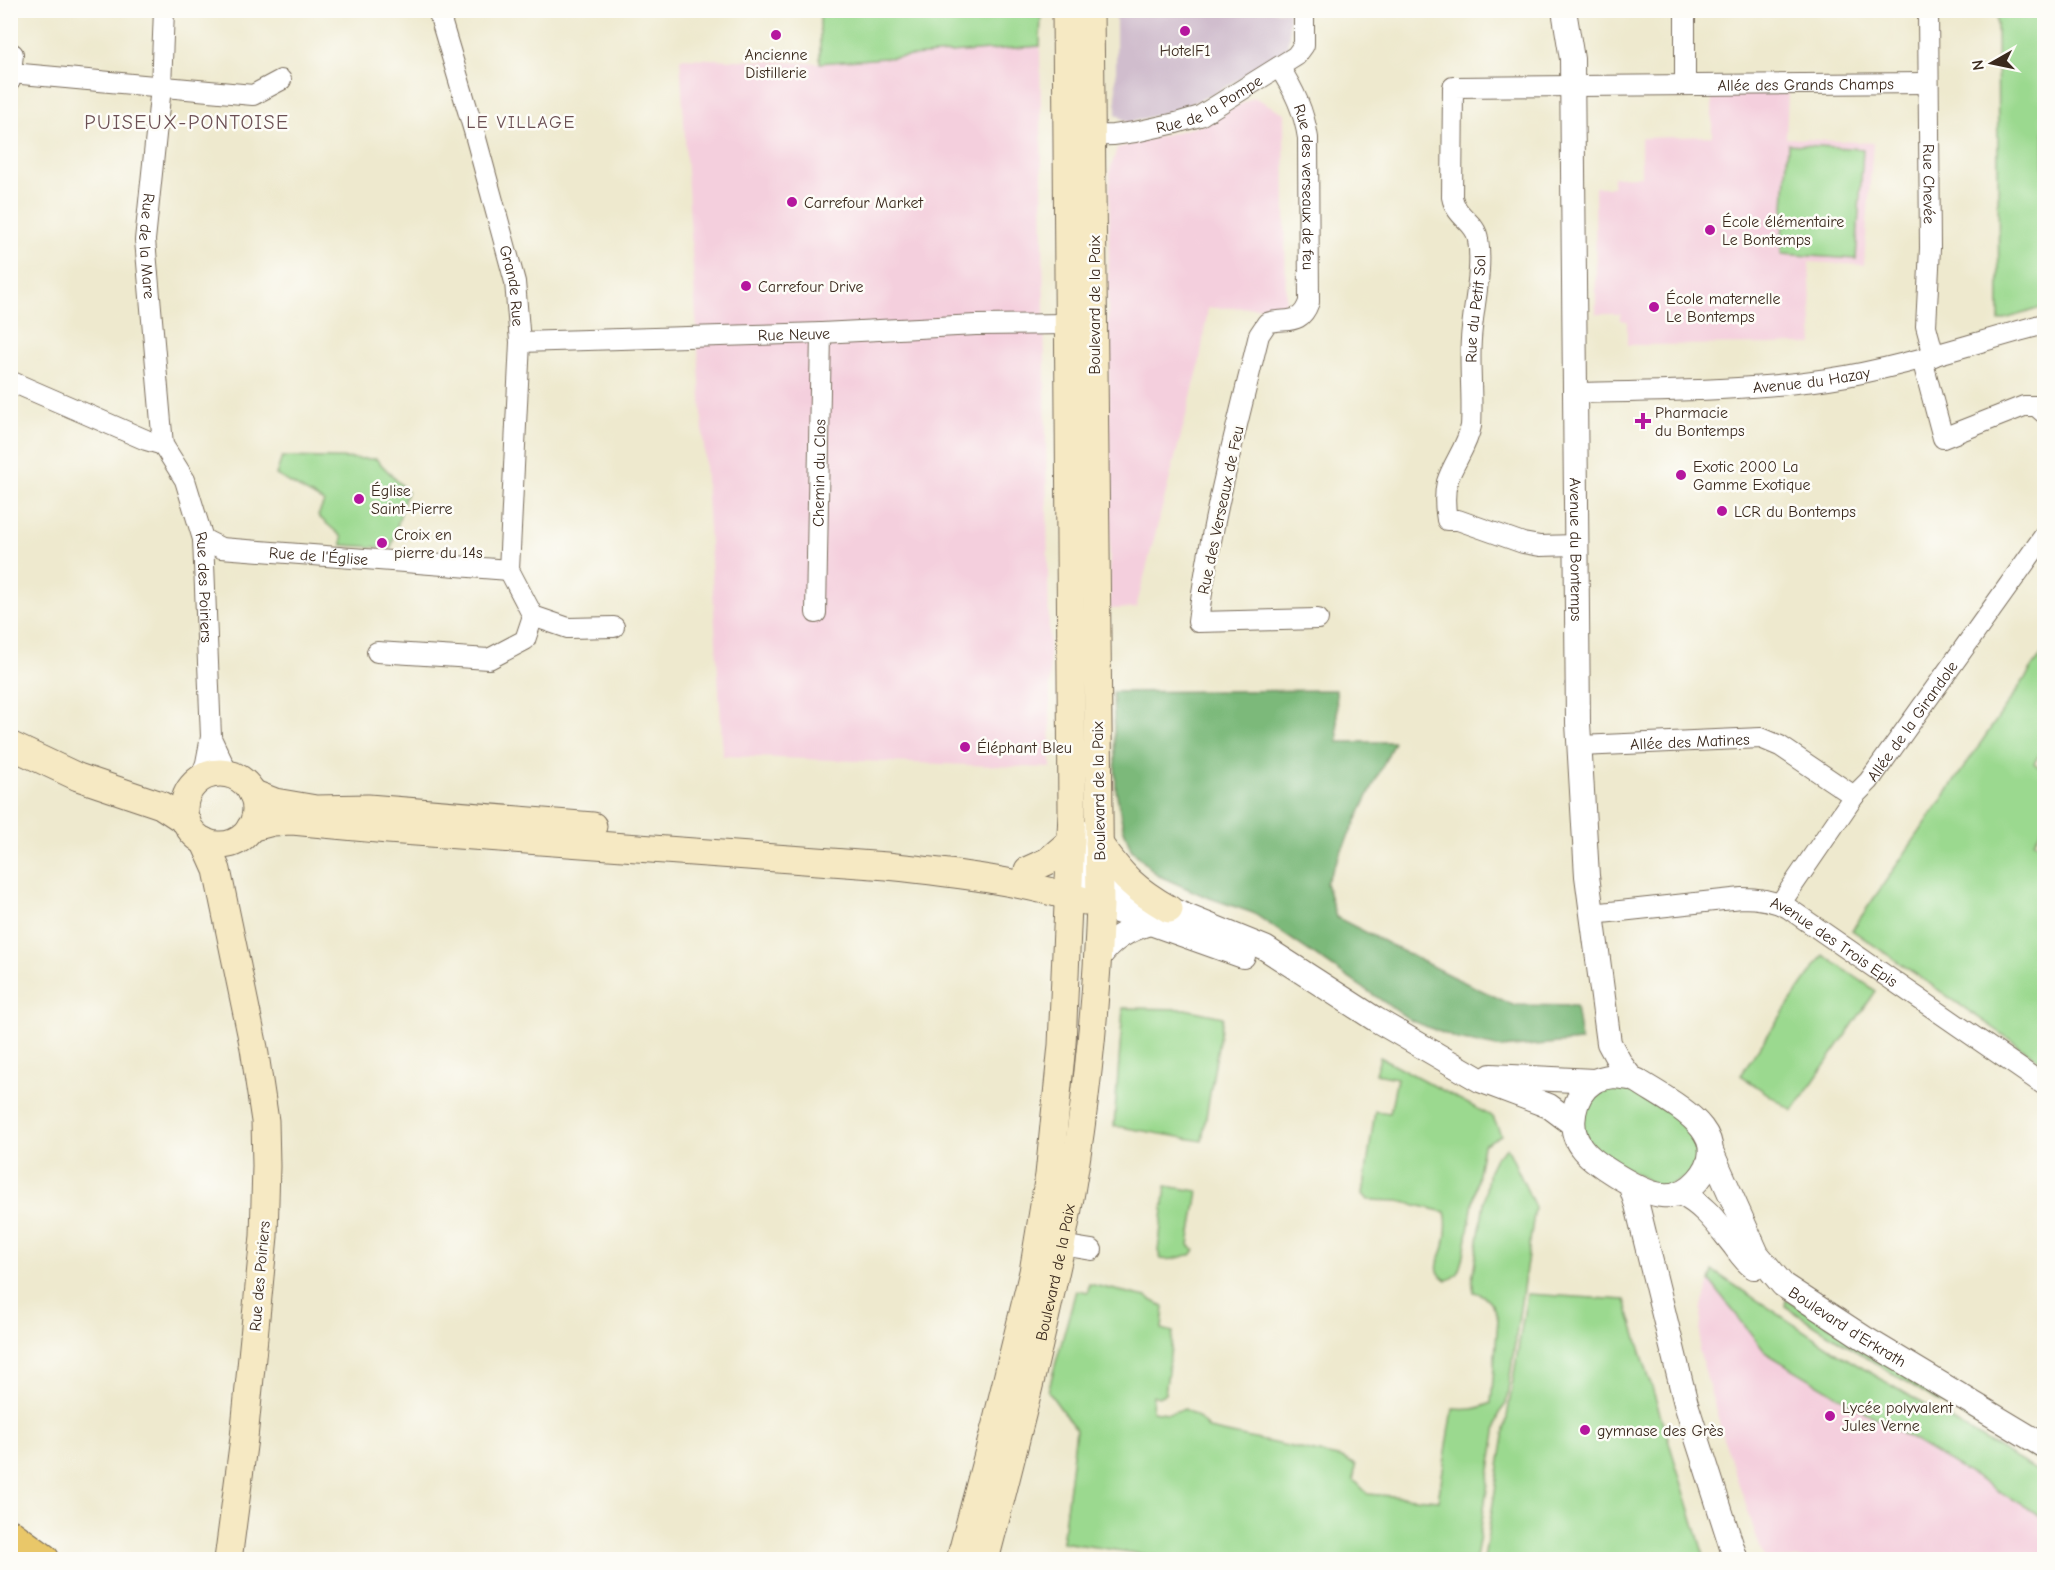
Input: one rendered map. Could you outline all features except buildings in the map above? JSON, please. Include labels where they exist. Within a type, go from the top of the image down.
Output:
[{"type":"highway","points":[[10,1536],[43,1560]]},
{"type":"main road","name":"Boulevard de la Paix","points":[[1066,10],[1080,136],[1093,296],[1099,844],[1084,892]]},
{"type":"main road","name":"Boulevard de la Paix","points":[[1084,892],[1071,841],[1068,324],[1090,10]]},
{"type":"main road","points":[[10,732],[156,787],[171,789],[196,782],[212,774],[228,774],[242,781],[252,793],[275,802],[310,808],[368,808],[822,843],[928,854],[1084,892]]},
{"type":"main road","points":[[10,745],[78,777],[161,805],[215,844],[226,844],[245,833],[273,822],[292,821],[1024,877],[1048,861],[1071,841]]},
{"type":"main road","points":[[196,782],[185,800],[184,808],[217,870],[244,993]]},
{"type":"main road","points":[[244,993],[233,877],[235,856],[255,811],[252,793]]},
{"type":"main road","points":[[1099,844],[1128,881],[1148,897],[1159,916]]},
{"type":"main road","points":[[1024,877],[1068,940]]},
{"type":"main road","points":[[960,1560],[998,1420],[1039,1239],[1060,1078],[1068,940],[1084,892]]},
{"type":"main road","points":[[1084,892],[1090,959],[1097,967]]},
{"type":"main road","name":"Boulevard de la Paix","points":[[985,1560],[1024,1412],[1061,1245],[1086,1088],[1097,967]]},
{"type":"main road","name":"Rue des Poiriers","points":[[228,1560],[245,1426],[264,1236],[266,1183],[265,1121],[244,993]]},
{"type":"street","name":"Rue de la Mare","points":[[163,445],[145,240],[161,87],[164,10]]},
{"type":"street","name":"Grande Rue","points":[[438,10],[474,131],[514,282],[520,342],[509,570]]},
{"type":"street","name":"Rue de la Pompe","points":[[1080,136],[1135,132],[1200,116],[1296,56],[1304,45],[1304,10]]},
{"type":"street","name":"Avenue du Bontemps","points":[[1564,10],[1571,55],[1572,85],[1580,746],[1592,914],[1609,1043],[1631,1078]]},
{"type":"street","name":"Avenue du Bontemps","points":[[1571,55],[1579,10]]},
{"type":"street","points":[[1685,10],[1685,84]]},
{"type":"street","name":"Rue Chevée","points":[[1928,10],[1930,248],[1926,326],[1928,358],[1944,438],[2024,406],[2036,406],[2044,413]]},
{"type":"street","name":"Rue des verseaux de feu","points":[[1279,67],[1295,91],[1306,121],[1308,138],[1309,302],[1305,312]]},
{"type":"street","points":[[11,69],[161,87],[253,95],[281,80]]},
{"type":"street","name":"Allée des Grands Champs","points":[[1572,85],[1927,82]]},
{"type":"street","name":"Rue du Petit Sol","points":[[1572,85],[1453,87],[1452,197],[1456,210],[1477,232],[1479,253],[1471,339],[1471,426],[1469,436],[1448,480],[1445,504],[1447,520],[1455,519],[1523,543],[1540,546],[1576,545]]},
{"type":"street","points":[[1093,296],[1085,311],[1068,324],[1079,333],[1094,379]]},
{"type":"street","name":"Rue des Verseaux de Feu","points":[[1305,312],[1298,319],[1267,323],[1259,335],[1215,513],[1198,622],[1318,619]]},
{"type":"street","name":"Rue Neuve","points":[[520,342],[820,333],[976,325],[1068,324]]},
{"type":"street","name":"Avenue du Hazay","points":[[1574,393],[1759,387],[1828,379],[1928,358],[2044,324]]},
{"type":"street","name":"Chemin du Clos","points":[[816,613],[820,333]]},
{"type":"street","points":[[10,381],[146,440],[163,445]]},
{"type":"street","name":"Rue des Poiriers","points":[[163,445],[185,480],[203,539],[211,737]]},
{"type":"street","name":"Allée de la Girandole","points":[[1780,904],[1854,796],[1869,781],[2044,536]]},
{"type":"street","name":"Rue de l'Église","points":[[203,539],[221,548],[509,570]]},
{"type":"street","points":[[509,570],[533,616],[568,628],[614,627]]},
{"type":"street","points":[[377,652],[489,658],[525,639],[533,616]]},
{"type":"street","points":[[211,737],[228,774]]},
{"type":"street","points":[[196,782],[209,752],[211,737]]},
{"type":"street","name":"Allée des Matines","points":[[1580,746],[1761,738],[1780,746],[1854,796]]},
{"type":"street","points":[[1072,812],[1084,892],[1265,948],[1375,1019],[1459,1068],[1492,1086],[1549,1106],[1573,1124]]},
{"type":"street","name":"Avenue des Trois Epis","points":[[1592,914],[1742,898],[1759,898],[1780,904],[2044,1084]]},
{"type":"street","points":[[1097,967],[1104,950],[1116,939],[1159,916]]},
{"type":"street","name":"Avenue du Bontemps","points":[[1594,1081],[1601,1069],[1609,1043]]},
{"type":"street","points":[[1459,1068],[1499,1077],[1594,1081],[1615,1076],[1631,1078],[1700,1124],[1708,1135],[1711,1151],[1708,1165],[1690,1188],[1674,1194],[1650,1210],[1644,1233]]},
{"type":"street","points":[[1594,1081],[1579,1099],[1573,1124],[1577,1142],[1585,1153],[1630,1184],[1649,1193],[1674,1194],[1692,1199],[1709,1213],[1749,1264],[1783,1285]]},
{"type":"street","name":"Boulevard d'Erkrath","points":[[1711,1151],[1756,1254],[1783,1285],[1863,1338],[2044,1446]]},
{"type":"street","points":[[1630,1184],[1686,1404],[1736,1560]]},
{"type":"street","points":[[1061,1245],[1092,1250]]},
{"type":"shaded area","points":[[1116,11],[1289,11],[1289,37],[1287,47],[1276,58],[1215,93],[1182,108],[1128,123],[1116,114]]},
{"type":"shaded area","points":[[1040,46],[1051,768],[723,756],[680,58],[820,63]]},
{"type":"shaded area","points":[[1788,93],[1786,138],[1873,143],[1864,265],[1809,262],[1813,344],[1627,345],[1627,321],[1621,320],[1620,314],[1596,314],[1595,187],[1613,187],[1613,177],[1641,176],[1641,138],[1712,136],[1712,94]]},
{"type":"shaded area","points":[[1254,97],[1284,113],[1286,307],[1208,308],[1199,366],[1136,608],[1110,609],[1108,313],[1110,170],[1117,148],[1201,125]]},
{"type":"shaded area","name":"Lycée polyvalent Jules Verne","points":[[1713,1271],[1839,1354],[2044,1475],[2044,1559],[1764,1559],[1723,1437],[1699,1350],[1702,1306]]},
{"type":"green space","points":[[820,11],[1041,11],[1040,46],[820,63]]},
{"type":"green space","points":[[1997,11],[2043,11],[2044,18],[2041,22],[2044,45],[2044,307],[1999,321]]},
{"type":"green space","points":[[1788,144],[1863,149],[1856,259],[1781,254]]},
{"type":"green space","points":[[282,457],[376,459],[407,491],[391,548],[342,545],[342,537],[318,516],[324,502],[276,475]]},
{"type":"green space","points":[[2044,651],[2044,754],[2041,752],[2034,763],[2044,771],[2044,825],[2034,841],[2044,848],[2042,854],[2044,856],[2044,1063],[1852,930]]},
{"type":"green space","points":[[1336,690],[1338,742],[1394,742],[1326,883],[1336,917],[1513,1005],[1576,1006],[1581,1041],[1502,1048],[1458,1039],[1412,1021],[1253,913],[1204,896],[1157,875],[1131,849],[1123,827],[1116,790],[1113,692]]},
{"type":"green space","points":[[1823,955],[1876,991],[1793,1111],[1740,1075]]},
{"type":"green space","points":[[1123,1008],[1185,1009],[1223,1017],[1202,1141],[1114,1126]]},
{"type":"green space","points":[[1380,1057],[1493,1117],[1501,1135],[1483,1145],[1463,1260],[1458,1273],[1450,1279],[1446,1280],[1441,1276],[1438,1268],[1447,1225],[1445,1212],[1399,1201],[1368,1200],[1363,1194],[1375,1111],[1390,1113],[1397,1078],[1376,1074]]},
{"type":"green space","points":[[1638,1086],[1702,1142],[1695,1173],[1662,1189],[1590,1147],[1581,1129],[1589,1096],[1596,1090]]},
{"type":"green space","points":[[1507,1147],[1535,1207],[1506,1404],[1499,1413],[1476,1559],[1182,1560],[1062,1542],[1076,1430],[1048,1391],[1076,1290],[1088,1292],[1089,1284],[1146,1297],[1164,1307],[1162,1329],[1173,1332],[1165,1394],[1158,1397],[1153,1395],[1152,1411],[1168,1413],[1185,1409],[1198,1417],[1209,1429],[1342,1458],[1355,1465],[1354,1480],[1368,1494],[1438,1500],[1453,1409],[1472,1409],[1491,1403],[1498,1319],[1490,1302],[1474,1292],[1472,1280],[1489,1170],[1495,1158]]},
{"type":"green space","points":[[1166,1186],[1198,1191],[1189,1245],[1195,1250],[1191,1255],[1170,1260],[1161,1259],[1158,1251]]},
{"type":"green space","points":[[1713,1271],[1839,1354],[2044,1475],[2044,1518],[1766,1353],[1710,1281]]},
{"type":"green space","name":"gymnase des Grès","points":[[1527,1294],[1625,1300],[1705,1559],[1484,1559]]},
{"type":"green space","points":[[1786,1299],[2044,1455],[2044,1464],[1785,1306]]},
{"type":"place","name":"HotelF1","points":[[1185,31]]},
{"type":"place","name":"Ancienne Distillerie","points":[[776,35]]},
{"type":"place","name":"Carrefour Market","points":[[792,202]]},
{"type":"place","name":"École élémentaire Le Bontemps","points":[[1710,230]]},
{"type":"place","name":"Carrefour Drive","points":[[746,286]]},
{"type":"place","name":"École maternelle Le Bontemps","points":[[1654,307]]},
{"type":"place","name":"Pharmacie du Bontemps","points":[[1643,421]]},
{"type":"place","name":"Exotic 2000 La Gamme Exotique","points":[[1681,475]]},
{"type":"place","name":"Église Saint-Pierre","points":[[359,499]]},
{"type":"place","name":"LCR du Bontemps","points":[[1722,511]]},
{"type":"place","name":"Croix en pierre du 14s","points":[[382,543]]},
{"type":"place","name":"Éléphant Bleu","points":[[965,747]]},
{"type":"place","name":"Lycée polyvalent Jules Verne","points":[[1830,1416]]},
{"type":"place","name":"gymnase des Grès","points":[[1585,1430]]},
{"type":"district","name":"PUISEUX-PONTOISE","points":[[187,122]]},
{"type":"district","name":"LE VILLAGE","points":[[521,122]]}]
